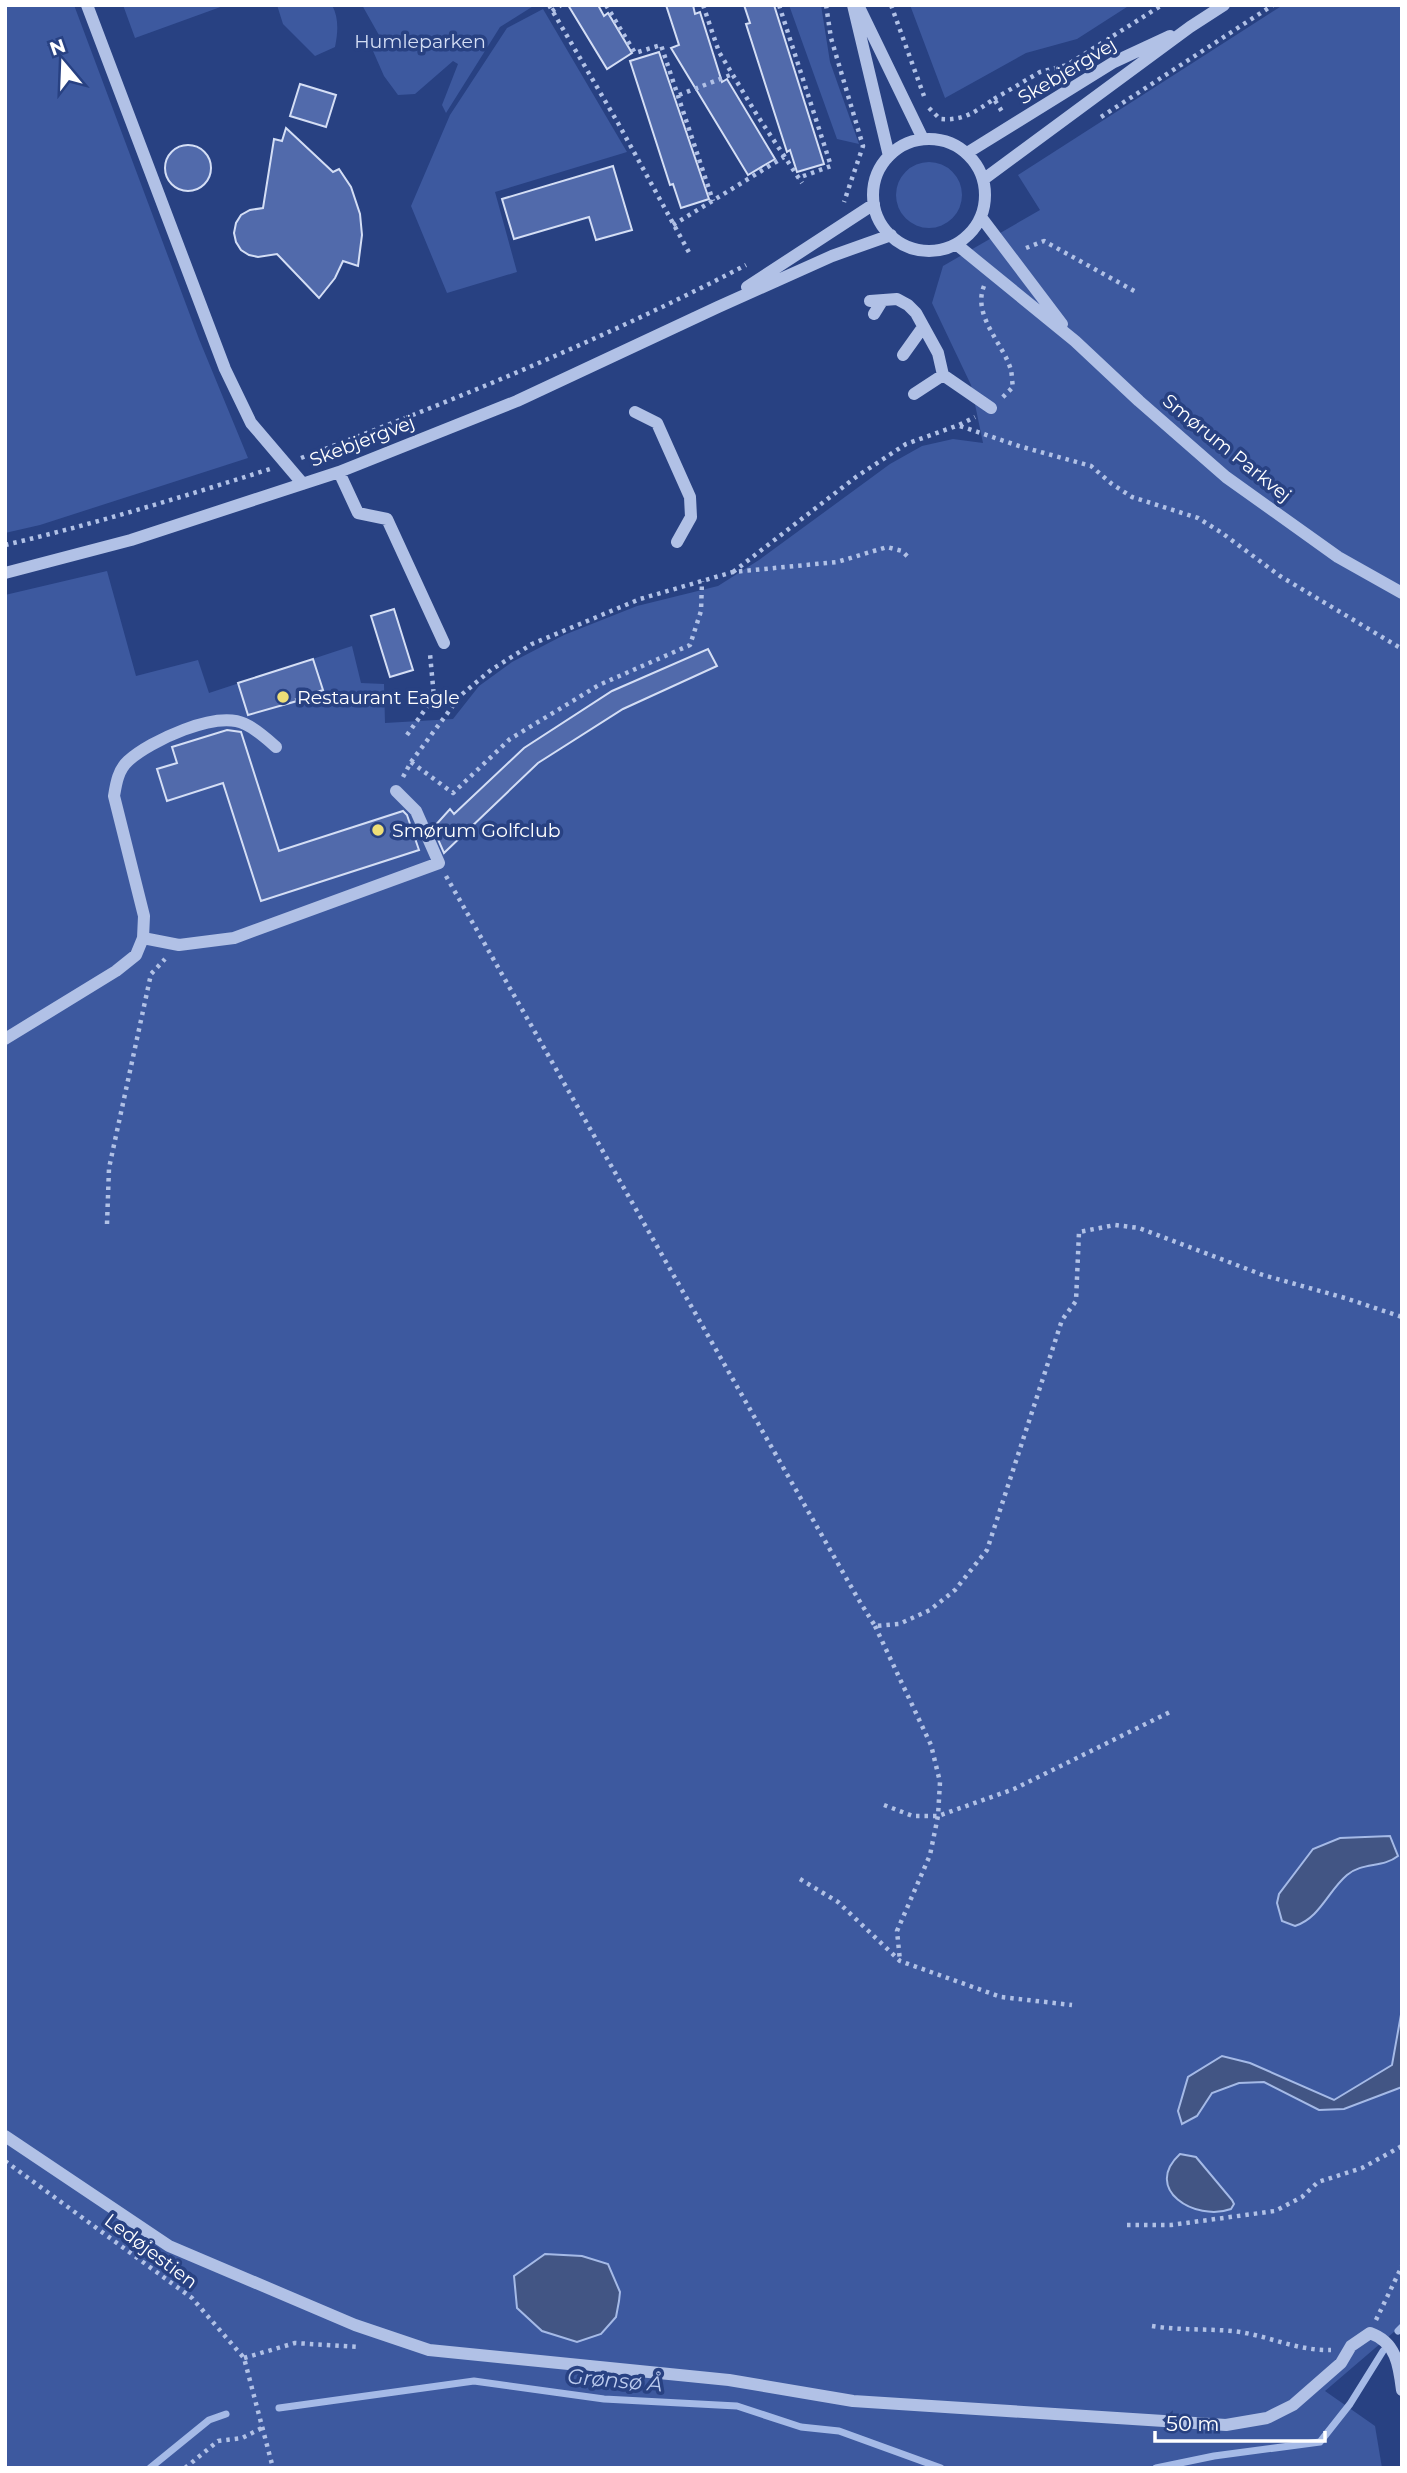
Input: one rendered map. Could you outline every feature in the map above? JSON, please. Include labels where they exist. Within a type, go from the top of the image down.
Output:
[{"type":"street","points":[[87,5],[225,369],[251,424],[303,484]]},
{"type":"street","points":[[855,5],[923,139]]},
{"type":"street","points":[[855,5],[889,156]]},
{"type":"street","name":"Skebjergvej","points":[[984,179],[1190,27],[1224,5]]},
{"type":"street","name":"Skebjergvej","points":[[967,153],[1114,61],[1190,27]]},
{"type":"street","points":[[923,139],[946,141],[967,153],[984,179],[986,198],[981,217],[971,233],[956,244],[940,250],[922,250],[905,245],[891,235],[880,221],[874,204],[874,187],[879,170],[889,156],[910,142],[923,139]]},
{"type":"street","name":"Skebjergvej","points":[[718,307],[874,204]]},
{"type":"street","name":"Smørum Parkvej","points":[[981,217],[1075,341]]},
{"type":"street","name":"Skebjergvej","points":[[5,573],[131,540],[339,472],[517,401],[832,256],[891,235]]},
{"type":"street","name":"Smørum Parkvej","points":[[956,244],[1075,341],[1226,477],[1338,557],[1402,593]]},
{"type":"street","points":[[875,305],[897,299],[908,305],[939,353],[943,375],[991,408]]},
{"type":"street","points":[[903,355],[923,327]]},
{"type":"street","points":[[914,394],[943,375]]},
{"type":"street","points":[[635,412],[657,424],[690,497],[691,517],[677,542]]},
{"type":"street","points":[[339,472],[358,513],[387,519],[444,643]]},
{"type":"street","points":[[5,1039],[116,971],[136,955],[143,937],[144,916],[114,796],[117,779],[127,762],[169,735],[218,721],[244,723],[276,747]]},
{"type":"street","points":[[143,937],[179,945],[234,938],[439,863],[416,811],[396,790]]},
{"type":"street","points":[[5,2136],[169,2246],[355,2325],[429,2350],[729,2380],[853,2401],[1226,2426],[1267,2418],[1293,2405],[1341,2363],[1351,2346],[1370,2333],[1387,2342],[1394,2350],[1402,2390]]},
{"type":"path","points":[[561,5],[550,8],[691,256]]},
{"type":"path","points":[[606,5],[635,53],[661,45],[713,201]]},
{"type":"path","points":[[702,5],[719,52],[800,181],[831,166],[779,5]]},
{"type":"path","points":[[826,5],[831,38],[863,146],[846,201],[836,208]]},
{"type":"path","points":[[891,5],[929,108],[940,120],[967,117],[1040,72],[1068,65],[1162,5]]},
{"type":"path","points":[[1093,122],[1273,5]]},
{"type":"path","points":[[679,95],[734,74]]},
{"type":"path","points":[[993,99],[1011,127]]},
{"type":"path","points":[[673,225],[784,157]]},
{"type":"path","points":[[5,545],[74,529],[165,502],[286,463],[428,410],[574,349],[752,261]]},
{"type":"path","points":[[959,425],[1091,467],[1132,497],[1198,518],[1280,576],[1402,649]]},
{"type":"path","points":[[396,790],[411,762],[461,695],[491,670],[532,644],[640,599],[733,572],[837,562],[887,547],[902,551],[909,558]]},
{"type":"path","points":[[411,762],[453,793],[510,739],[599,685],[690,645],[701,611],[702,581]]},
{"type":"path","points":[[407,735],[434,697],[429,650]]},
{"type":"path","points":[[439,863],[875,1626],[931,1745],[940,1782],[938,1816],[930,1855],[897,1931],[900,1961]]},
{"type":"path","points":[[107,1224],[109,1168],[151,974],[179,945]]},
{"type":"path","points":[[875,1626],[899,1624],[930,1610],[955,1590],[987,1550],[1062,1320],[1076,1301],[1079,1232],[1115,1225],[1139,1228],[1264,1275],[1402,1317]]},
{"type":"path","points":[[884,1805],[913,1816],[938,1816],[1014,1789],[1172,1711]]},
{"type":"path","points":[[800,1879],[838,1902],[900,1961],[1001,1997],[1072,2005]]},
{"type":"path","points":[[1127,2225],[1171,2225],[1275,2211],[1302,2197],[1318,2182],[1362,2168],[1402,2146]]},
{"type":"path","name":"Ledøjestien","points":[[5,2161],[192,2298],[244,2358],[273,2468]]},
{"type":"path","points":[[1370,2333],[1402,2266]]},
{"type":"path","points":[[1152,2326],[1176,2330],[1241,2332],[1320,2350],[1340,2350],[1351,2346]]},
{"type":"path","points":[[244,2358],[295,2343],[368,2347]]},
{"type":"path","points":[[185,2468],[218,2441],[242,2438],[262,2428]]},
{"type":"green space","points":[[5,5],[74,5],[199,339],[248,458],[40,525],[5,533]]},
{"type":"green space","points":[[123,5],[226,5],[135,38]]},
{"type":"green space","name":"Humleparken","points":[[277,5],[332,5],[337,25],[335,47],[315,56],[283,24]]},
{"type":"green space","name":"Humleparken","points":[[362,5],[535,5],[500,27],[446,113],[442,105],[458,64],[453,61],[415,94],[398,95],[384,76],[373,51],[384,44]]},
{"type":"green space","points":[[789,5],[821,5],[830,62],[859,144],[837,139]]},
{"type":"green space","points":[[910,5],[1130,5],[1077,39],[1026,53],[945,98]]},
{"type":"green space","points":[[1283,5],[1402,5],[1402,2325],[1325,2391],[1375,2426],[1382,2468],[5,2468],[5,595],[107,571],[136,676],[198,660],[209,693],[352,646],[361,683],[384,684],[385,723],[453,719],[479,686],[512,662],[564,635],[637,606],[718,586],[759,560],[890,464],[922,446],[953,439],[983,443],[971,385],[932,303],[943,266],[1040,210],[1018,175]]},
{"type":"green space","points":[[543,9],[627,152],[495,192],[517,272],[447,293],[411,206],[450,115],[507,28]]},
{"type":"green space","points":[[929,162],[942,165],[952,172],[959,182],[962,195],[959,208],[952,218],[942,225],[929,228],[916,225],[906,218],[899,208],[896,195],[899,182],[906,172],[916,165]]},
{"type":"shaded area","points":[[1390,1836],[1398,1856],[1386,1862],[1359,1868],[1347,1875],[1317,1911],[1304,1922],[1295,1926],[1282,1921],[1277,1903],[1279,1894],[1313,1849],[1340,1838]]},
{"type":"shaded area","points":[[1402,2009],[1402,2087],[1344,2109],[1319,2110],[1264,2082],[1239,2083],[1212,2093],[1197,2116],[1182,2124],[1178,2111],[1188,2077],[1222,2056],[1250,2063],[1334,2100],[1392,2065]]},
{"type":"shaded area","points":[[1180,2154],[1196,2157],[1232,2200],[1234,2204],[1231,2209],[1203,2211],[1178,2200],[1170,2190],[1167,2179],[1170,2167]]},
{"type":"shaded area","points":[[545,2254],[582,2256],[608,2264],[620,2292],[616,2317],[601,2334],[577,2342],[542,2331],[517,2308],[514,2276]]},
{"type":"building","points":[[568,5],[598,5],[604,16],[608,13],[632,53],[607,69]]},
{"type":"building","points":[[666,5],[693,5],[695,14],[700,12],[722,82],[727,79],[775,159],[748,175],[671,48],[679,45]]},
{"type":"building","points":[[744,5],[774,5],[824,164],[797,172],[790,150],[787,152],[746,24],[750,23]]},
{"type":"building","points":[[659,52],[709,199],[681,208],[673,184],[670,185],[630,61]]},
{"type":"building","points":[[300,84],[336,95],[326,127],[290,116]]},
{"type":"building","points":[[286,128],[333,172],[339,169],[351,187],[360,214],[362,235],[358,266],[343,261],[335,278],[319,298],[277,254],[258,257],[249,255],[241,250],[234,233],[241,215],[263,208],[274,139],[282,141]]},
{"type":"building","points":[[188,145],[204,152],[211,168],[204,184],[188,191],[172,184],[165,168],[172,152]]},
{"type":"building","points":[[613,166],[632,230],[596,240],[589,217],[514,239],[502,199]]},
{"type":"building","points":[[394,609],[413,670],[390,677],[371,616]]},
{"type":"building","points":[[708,649],[717,666],[623,709],[538,763],[444,853],[433,828],[450,809],[454,814],[524,748],[612,691]]},
{"type":"building","points":[[313,659],[323,690],[296,699],[297,701],[248,715],[238,683]]},
{"type":"building","name":"Smørum Golfclub","points":[[227,730],[241,732],[279,851],[403,811],[407,815],[419,850],[261,901],[223,783],[167,801],[157,769],[177,763],[172,747]]},
{"type":"waterway","name":"Grønsø Å","points":[[1398,2331],[1402,2327]]},
{"type":"waterway","name":"Grønsø Å","points":[[1156,2468],[1214,2456],[1320,2442],[1350,2404],[1383,2351]]},
{"type":"waterway","name":"Grønsø Å","points":[[279,2408],[474,2381],[604,2399],[737,2406],[801,2427],[839,2431],[941,2468]]},
{"type":"waterway","name":"Grønsø Å","points":[[150,2468],[209,2420],[226,2414]]},
{"type":"place","name":"Restaurant Eagle","points":[[283,697]]},
{"type":"place","name":"Smørum Golfclub","points":[[378,830]]}]
